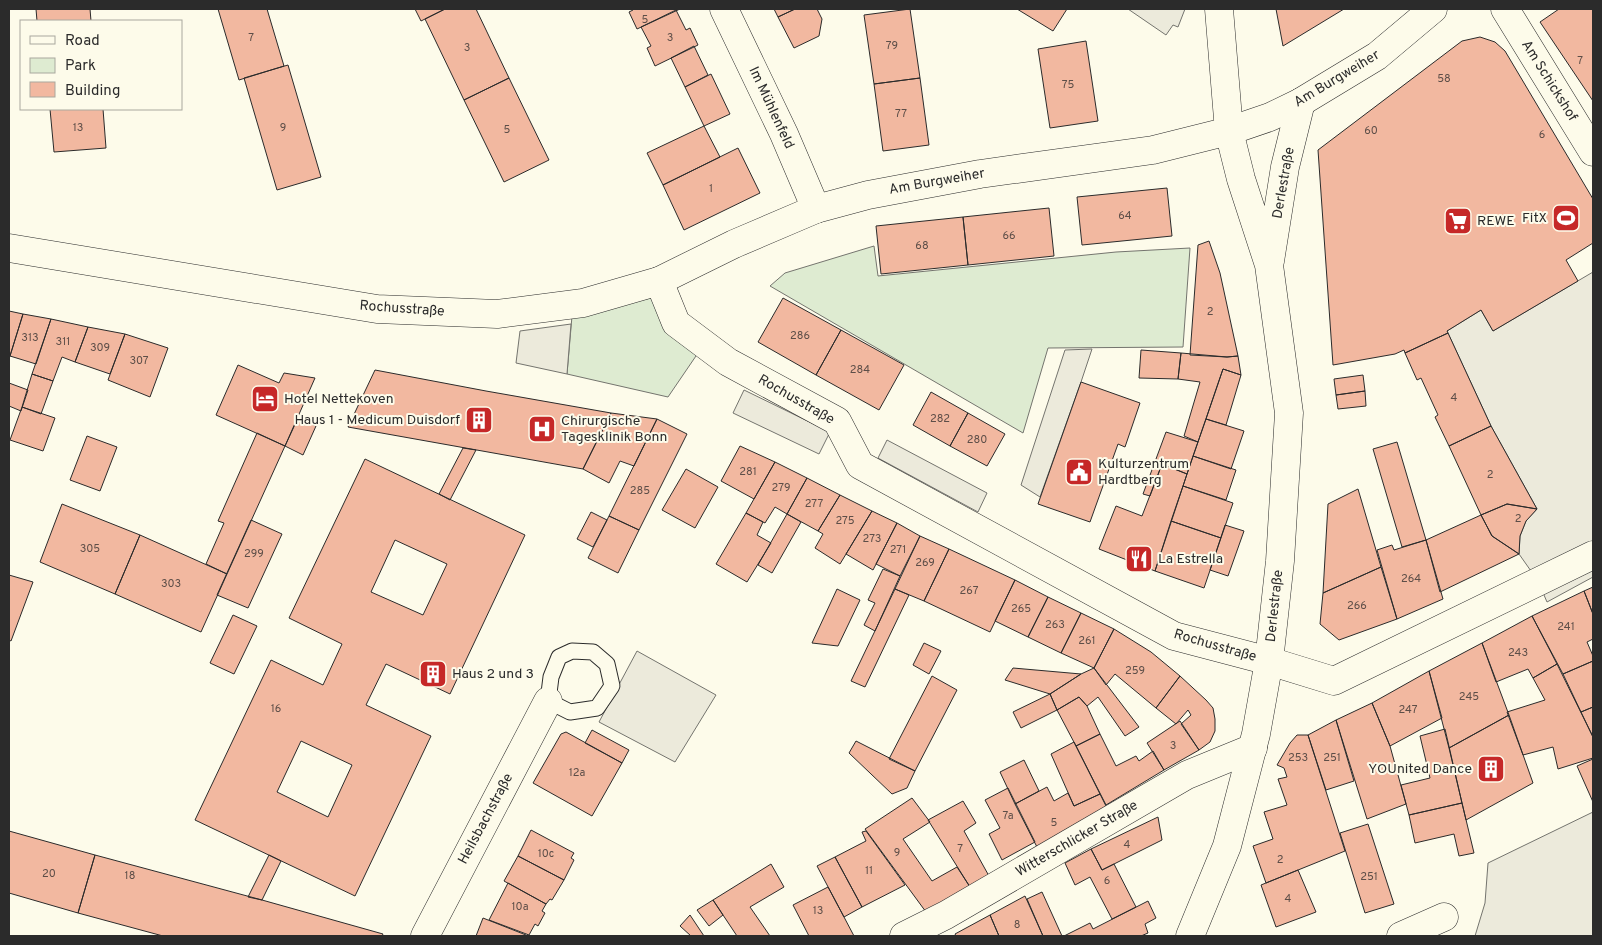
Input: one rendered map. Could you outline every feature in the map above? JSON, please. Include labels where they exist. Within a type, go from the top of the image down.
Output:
[{"type":"street","name":"Im Mühlenfeld","points":[[724,9],[784,134],[816,209]]},
{"type":"street","points":[[1219,9],[1229,131]]},
{"type":"street","name":"Am Burgweiher","points":[[659,281],[734,244],[816,209],[868,195],[980,174],[1153,150],[1229,131],[1270,117],[1300,102],[1376,56],[1433,9]]},
{"type":"street","name":"Am Schickshof","points":[[1505,9],[1593,152]]},
{"type":"street","name":"Derlestraße","points":[[1270,265],[1286,167],[1300,102]]},
{"type":"street","name":"Derlestraße","points":[[1190,936],[1227,846],[1253,748],[1269,661],[1280,561],[1289,413],[1270,265],[1241,179],[1229,131]]},
{"type":"street","name":"Rochusstraße","points":[[9,248],[377,309],[497,314],[583,303],[659,281],[676,322],[728,362],[837,421],[860,465],[1174,636],[1269,661],[1334,681],[1593,555]]},
{"type":"street","name":"Heilsbachstraße","points":[[425,936],[548,701]]},
{"type":"street","name":"Witterschlicker Straße","points":[[904,936],[946,916],[1187,775],[1253,748]]},
{"type":"street","points":[[1401,936],[1444,917]]},
{"type":"lane","name":"Heilsbachstraße","points":[[572,651],[592,652],[606,664],[612,686],[597,708],[570,712],[548,701],[551,677],[559,657],[572,651]]},
{"type":"green space","points":[[874,246],[878,276],[1116,252],[1190,248],[1183,347],[1048,348],[1023,433],[770,286],[785,273]]},
{"type":"green space","points":[[655,297],[698,353],[668,397],[567,374],[572,316]]},
{"type":"shaded area","points":[[1128,9],[1185,9],[1178,27],[1173,25],[1166,35]]},
{"type":"shaded area","points":[[1593,272],[1593,577],[1547,602],[1538,581],[1519,554],[1520,536],[1526,521],[1537,509],[1491,426],[1447,331],[1481,310],[1493,331]]},
{"type":"shaded area","points":[[571,324],[567,374],[516,363],[520,331]]},
{"type":"shaded area","points":[[1092,349],[1040,497],[1021,485],[1065,350]]},
{"type":"shaded area","points":[[744,390],[830,432],[819,454],[733,413]]},
{"type":"shaded area","points":[[887,440],[987,493],[978,512],[878,458]]},
{"type":"shaded area","points":[[637,651],[716,695],[675,762],[599,722]]},
{"type":"shaded area","points":[[1593,812],[1593,936],[1475,936],[1485,903],[1488,863]]},
{"type":"building","points":[[36,9],[90,9],[91,20],[37,20]]},
{"type":"building","points":[[218,9],[267,9],[284,66],[239,80]]},
{"type":"building","points":[[415,9],[445,9],[421,21]]},
{"type":"building","points":[[445,9],[476,9],[509,78],[464,100],[425,19]]},
{"type":"building","points":[[632,9],[680,9],[637,29],[629,12]]},
{"type":"building","points":[[774,9],[795,9],[778,17]]},
{"type":"building","points":[[795,9],[817,9],[822,19],[819,36],[794,48],[778,17]]},
{"type":"building","points":[[910,9],[920,78],[874,84],[864,15]]},
{"type":"building","points":[[1017,9],[1067,9],[1053,31]]},
{"type":"building","points":[[1276,9],[1344,9],[1283,46]]},
{"type":"building","points":[[1559,9],[1593,9],[1593,101],[1540,22]]},
{"type":"building","points":[[676,10],[686,30],[690,28],[698,45],[655,66],[647,48],[651,46],[641,27]]},
{"type":"building","name":"REWE","points":[[1480,37],[1495,42],[1505,51],[1593,199],[1593,243],[1566,260],[1578,281],[1493,331],[1481,310],[1447,331],[1448,333],[1405,353],[1404,350],[1395,354],[1333,365],[1318,150],[1462,41]]},
{"type":"building","points":[[1086,41],[1098,121],[1050,128],[1038,49]]},
{"type":"building","points":[[694,46],[708,75],[685,87],[671,58]]},
{"type":"building","points":[[288,65],[321,177],[277,190],[244,78]]},
{"type":"building","points":[[711,74],[730,114],[704,126],[685,87]]},
{"type":"building","points":[[509,78],[549,160],[504,182],[464,100]]},
{"type":"building","points":[[920,78],[929,145],[883,151],[874,84]]},
{"type":"building","points":[[50,110],[103,110],[106,148],[54,152]]},
{"type":"building","points":[[704,126],[720,157],[663,185],[647,153]]},
{"type":"building","points":[[738,148],[760,193],[684,230],[663,185]]},
{"type":"building","points":[[1167,188],[1172,236],[1082,245],[1077,197]]},
{"type":"building","points":[[1049,208],[1054,256],[968,265],[963,217]]},
{"type":"building","points":[[963,217],[968,265],[881,274],[876,226]]},
{"type":"building","points":[[1209,241],[1220,273],[1238,356],[1190,355],[1198,245]]},
{"type":"building","points":[[783,298],[841,330],[816,375],[758,342]]},
{"type":"building","points":[[9,311],[23,314],[9,359]]},
{"type":"building","points":[[23,314],[51,319],[36,364],[10,356]]},
{"type":"building","points":[[51,319],[88,327],[75,362],[62,357],[53,381],[32,374]]},
{"type":"building","points":[[88,327],[125,334],[110,374],[75,362]]},
{"type":"building","points":[[841,330],[904,365],[879,410],[816,375]]},
{"type":"building","points":[[1448,333],[1491,426],[1449,446],[1435,417],[1438,415],[1421,378],[1417,380],[1405,353]]},
{"type":"building","points":[[125,334],[168,348],[150,397],[108,380]]},
{"type":"building","points":[[1141,350],[1181,353],[1178,379],[1139,378]]},
{"type":"building","points":[[1181,353],[1227,357],[1238,356],[1241,375],[1223,369],[1198,442],[1184,436],[1200,382],[1178,379]]},
{"type":"building","name":"Hotel Nettekoven","points":[[238,365],[279,383],[284,373],[315,378],[285,446],[216,415]]},
{"type":"building","points":[[1223,369],[1241,375],[1226,425],[1206,419]]},
{"type":"building","name":"Haus 1 - Medicum Duisdorf","points":[[375,370],[611,413],[583,469],[348,427]]},
{"type":"building","points":[[32,374],[53,381],[41,414],[22,407]]},
{"type":"building","points":[[1363,375],[1365,391],[1336,395],[1334,379]]},
{"type":"building","name":"Kulturzentrum Hardtberg","points":[[1081,382],[1140,403],[1125,447],[1118,444],[1090,522],[1038,504]]},
{"type":"building","points":[[9,383],[28,390],[21,411],[9,406]]},
{"type":"building","points":[[1365,391],[1366,406],[1338,409],[1336,395]]},
{"type":"building","points":[[931,392],[968,413],[950,446],[913,425]]},
{"type":"building","points":[[22,407],[55,418],[43,451],[10,440]]},
{"type":"building","points":[[611,413],[657,419],[634,466],[620,461],[609,483],[583,469]]},
{"type":"building","points":[[968,413],[1005,434],[987,466],[950,446]]},
{"type":"building","points":[[298,418],[316,426],[303,455],[285,446]]},
{"type":"building","points":[[657,419],[687,434],[639,530],[609,516]]},
{"type":"building","points":[[1206,419],[1244,431],[1231,469],[1193,456]]},
{"type":"building","points":[[1491,426],[1537,509],[1507,504],[1481,515],[1449,446]]},
{"type":"building","points":[[1166,432],[1198,442],[1187,474],[1162,464],[1150,496],[1143,494]]},
{"type":"building","points":[[257,433],[285,446],[227,574],[206,564],[224,523],[218,521]]},
{"type":"building","points":[[87,436],[117,447],[100,491],[70,480]]},
{"type":"building","points":[[1397,442],[1426,540],[1402,547],[1373,449]]},
{"type":"building","points":[[740,446],[775,462],[754,499],[721,481]]},
{"type":"building","points":[[463,448],[476,450],[450,500],[439,494]]},
{"type":"building","points":[[1193,456],[1236,470],[1226,500],[1183,486]]},
{"type":"building","name":"Haus 2 und 3","points":[[365,459],[525,535],[450,694],[386,664],[366,705],[431,736],[355,896],[195,820],[271,660],[323,685],[342,644],[289,618]],"holes":[[[395,540],[447,564],[423,615],[371,592]],[[301,741],[352,765],[328,817],[277,792]]]},
{"type":"building","points":[[775,462],[807,478],[787,514],[775,507],[765,523],[746,513]]},
{"type":"building","points":[[1162,464],[1187,474],[1155,571],[1099,549],[1116,506],[1142,516]]},
{"type":"building","points":[[686,469],[718,487],[695,528],[662,510]]},
{"type":"building","points":[[807,478],[840,495],[818,531],[787,514]]},
{"type":"building","points":[[1183,486],[1233,503],[1221,538],[1171,521]]},
{"type":"building","points":[[1358,489],[1381,567],[1323,593],[1328,504]]},
{"type":"building","points":[[840,495],[872,511],[840,564],[815,548],[823,534],[818,531]]},
{"type":"building","points":[[62,504],[140,535],[115,594],[40,562]]},
{"type":"building","points":[[1507,504],[1537,509],[1526,521],[1520,536],[1519,554],[1492,536],[1481,515]]},
{"type":"building","points":[[872,511],[897,523],[873,570],[846,554]]},
{"type":"building","points":[[591,512],[607,520],[593,547],[577,539]]},
{"type":"building","points":[[746,513],[763,522],[757,535],[771,543],[747,582],[716,564]]},
{"type":"building","points":[[787,514],[801,522],[772,573],[758,565]]},
{"type":"building","points":[[1481,515],[1492,536],[1519,554],[1440,592],[1426,540]]},
{"type":"building","points":[[609,516],[639,530],[618,573],[588,558]]},
{"type":"building","points":[[251,520],[282,534],[248,608],[217,595]]},
{"type":"building","points":[[1171,521],[1221,538],[1204,588],[1155,571]]},
{"type":"building","points":[[897,523],[920,536],[900,576],[876,564]]},
{"type":"building","points":[[1225,525],[1244,531],[1228,576],[1210,570]]},
{"type":"building","points":[[140,535],[227,574],[201,632],[115,594]]},
{"type":"building","points":[[920,536],[949,549],[924,601],[895,589]]},
{"type":"building","points":[[1426,540],[1443,599],[1397,619],[1377,550],[1392,545],[1394,550]]},
{"type":"building","points":[[949,549],[1015,580],[990,632],[924,601]]},
{"type":"building","points":[[1381,567],[1397,619],[1339,640],[1320,624],[1323,593]]},
{"type":"building","points":[[883,569],[900,576],[875,631],[864,625],[875,603],[868,600]]},
{"type":"building","points":[[9,575],[33,582],[11,641],[9,640]]},
{"type":"building","points":[[1015,580],[1048,597],[1028,637],[995,621]]},
{"type":"building","points":[[1593,587],[1593,614],[1584,591]]},
{"type":"building","points":[[837,589],[860,600],[838,646],[812,643]]},
{"type":"building","points":[[895,589],[909,595],[865,687],[851,681]]},
{"type":"building","points":[[1584,591],[1593,614],[1593,639],[1587,642],[1593,656],[1593,661],[1563,674],[1532,616]]},
{"type":"building","points":[[1048,597],[1081,613],[1061,653],[1028,637]]},
{"type":"building","points":[[1081,613],[1114,629],[1094,668],[1061,653]]},
{"type":"building","points":[[233,615],[257,626],[234,674],[210,663]]},
{"type":"building","points":[[1532,616],[1557,664],[1533,678],[1528,669],[1496,682],[1482,643]]},
{"type":"building","points":[[1114,629],[1151,652],[1180,676],[1156,708],[1115,674],[1106,685],[1094,668]]},
{"type":"building","points":[[924,643],[941,651],[929,674],[913,665]]},
{"type":"building","points":[[1482,643],[1509,715],[1449,748],[1429,671]]},
{"type":"building","points":[[1593,661],[1593,707],[1581,712],[1563,674]]},
{"type":"building","points":[[1557,664],[1593,737],[1593,758],[1558,769],[1553,747],[1523,755],[1507,712],[1545,700],[1533,678]]},
{"type":"building","points":[[1013,668],[1081,674],[1050,694],[1005,680]]},
{"type":"building","points":[[1094,668],[1139,727],[1125,736],[1098,697],[1087,706],[1079,697],[1057,710],[1050,694]]},
{"type":"building","points":[[1429,671],[1442,718],[1390,746],[1372,703]]},
{"type":"building","points":[[932,676],[957,690],[915,771],[889,759]]},
{"type":"building","points":[[1180,676],[1213,708],[1215,731],[1210,742],[1199,750],[1181,724],[1191,715],[1188,710],[1176,724],[1156,708]]},
{"type":"building","points":[[1050,694],[1057,710],[1021,728],[1013,712]]},
{"type":"building","points":[[1079,697],[1087,706],[1100,734],[1076,746],[1057,710]]},
{"type":"building","points":[[1372,703],[1390,746],[1406,804],[1367,819],[1336,720]]},
{"type":"building","points":[[1593,707],[1593,737],[1581,712]]},
{"type":"building","name":"YOUnited Dance","points":[[1509,715],[1533,783],[1466,820],[1449,748]]},
{"type":"building","points":[[1336,720],[1354,781],[1326,790],[1308,735]]},
{"type":"building","points":[[1180,721],[1199,750],[1164,770],[1147,743]]},
{"type":"building","points":[[1445,729],[1462,803],[1409,815],[1401,785],[1430,778],[1420,736]]},
{"type":"building","points":[[592,730],[629,750],[622,763],[585,743]]},
{"type":"building","points":[[566,732],[622,763],[592,816],[533,783],[561,734]]},
{"type":"building","points":[[1100,734],[1116,766],[1136,756],[1139,761],[1153,751],[1164,770],[1106,805],[1076,746]]},
{"type":"building","points":[[1297,735],[1308,735],[1345,851],[1266,883],[1253,846],[1273,839],[1264,812],[1287,805],[1278,779],[1287,777],[1284,768],[1277,765]]},
{"type":"building","points":[[856,741],[915,771],[907,788],[892,794],[849,753]]},
{"type":"building","points":[[1074,742],[1100,794],[1074,806],[1051,754]]},
{"type":"building","points":[[1593,759],[1593,802],[1577,766]]},
{"type":"building","points":[[1024,760],[1039,791],[1015,804],[1000,772]]},
{"type":"building","points":[[1047,787],[1054,801],[1068,793],[1074,806],[1100,794],[1107,808],[1038,849],[1015,804]]},
{"type":"building","points":[[1008,788],[1035,842],[1002,860],[989,834],[1000,828],[985,800]]},
{"type":"building","points":[[912,798],[930,822],[903,839],[932,881],[957,867],[970,887],[926,912],[865,829]]},
{"type":"building","points":[[963,801],[976,823],[964,831],[989,876],[970,887],[928,820]]},
{"type":"building","points":[[1462,803],[1474,853],[1459,856],[1454,834],[1415,843],[1409,815]]},
{"type":"building","points":[[1158,817],[1162,840],[1102,870],[1091,849]]},
{"type":"building","points":[[1368,824],[1394,904],[1365,913],[1340,833]]},
{"type":"building","points":[[531,830],[574,853],[571,858],[574,860],[564,880],[518,856]]},
{"type":"building","points":[[9,831],[95,855],[78,913],[9,893]]},
{"type":"building","points":[[866,831],[905,885],[862,907],[835,857],[866,841],[862,832]]},
{"type":"building","points":[[1091,849],[1102,870],[1114,864],[1136,907],[1112,919],[1090,877],[1075,885],[1065,863]]},
{"type":"building","points":[[95,855],[383,934],[382,936],[163,936],[78,913]]},
{"type":"building","points":[[269,855],[281,861],[262,900],[248,897]]},
{"type":"building","points":[[518,856],[564,880],[552,900],[550,899],[546,904],[504,881]]},
{"type":"building","points":[[835,857],[862,907],[844,917],[817,866]]},
{"type":"building","points":[[771,864],[784,887],[750,907],[770,936],[737,936],[713,900]]},
{"type":"building","points":[[1298,870],[1316,912],[1276,927],[1261,885]]},
{"type":"building","points":[[508,883],[546,904],[542,911],[545,913],[538,926],[535,924],[529,935],[489,920]]},
{"type":"building","points":[[828,887],[854,936],[809,936],[793,905]]},
{"type":"building","points":[[1042,892],[1062,936],[1043,936],[1027,899]]},
{"type":"building","points":[[1025,896],[1043,936],[999,936],[990,915]]},
{"type":"building","points":[[713,900],[723,915],[709,926],[697,910]]},
{"type":"building","points":[[1148,901],[1156,918],[1145,924],[1148,933],[1141,936],[1064,936],[1090,923],[1093,929]]},
{"type":"building","points":[[690,915],[704,936],[691,936],[680,926]]},
{"type":"building","points":[[990,915],[999,936],[956,936],[955,934]]},
{"type":"building","points":[[483,918],[526,935],[526,936],[476,936]]},
{"type":"place","name":"FitX","points":[[1566,218]]},
{"type":"place","name":"REWE","points":[[1458,221]]},
{"type":"place","name":"Hotel Nettekoven","points":[[265,399]]},
{"type":"place","name":"Haus 1 - Medicum Duisdorf","points":[[479,420]]},
{"type":"place","name":"Chirurgische Tagesklinik Bonn","points":[[542,429]]},
{"type":"place","name":"Kulturzentrum Hardtberg","points":[[1079,472]]},
{"type":"place","name":"La Estrella","points":[[1139,559]]},
{"type":"place","name":"Haus 2 und 3","points":[[433,674]]},
{"type":"place","name":"YOUnited Dance","points":[[1491,769]]}]
